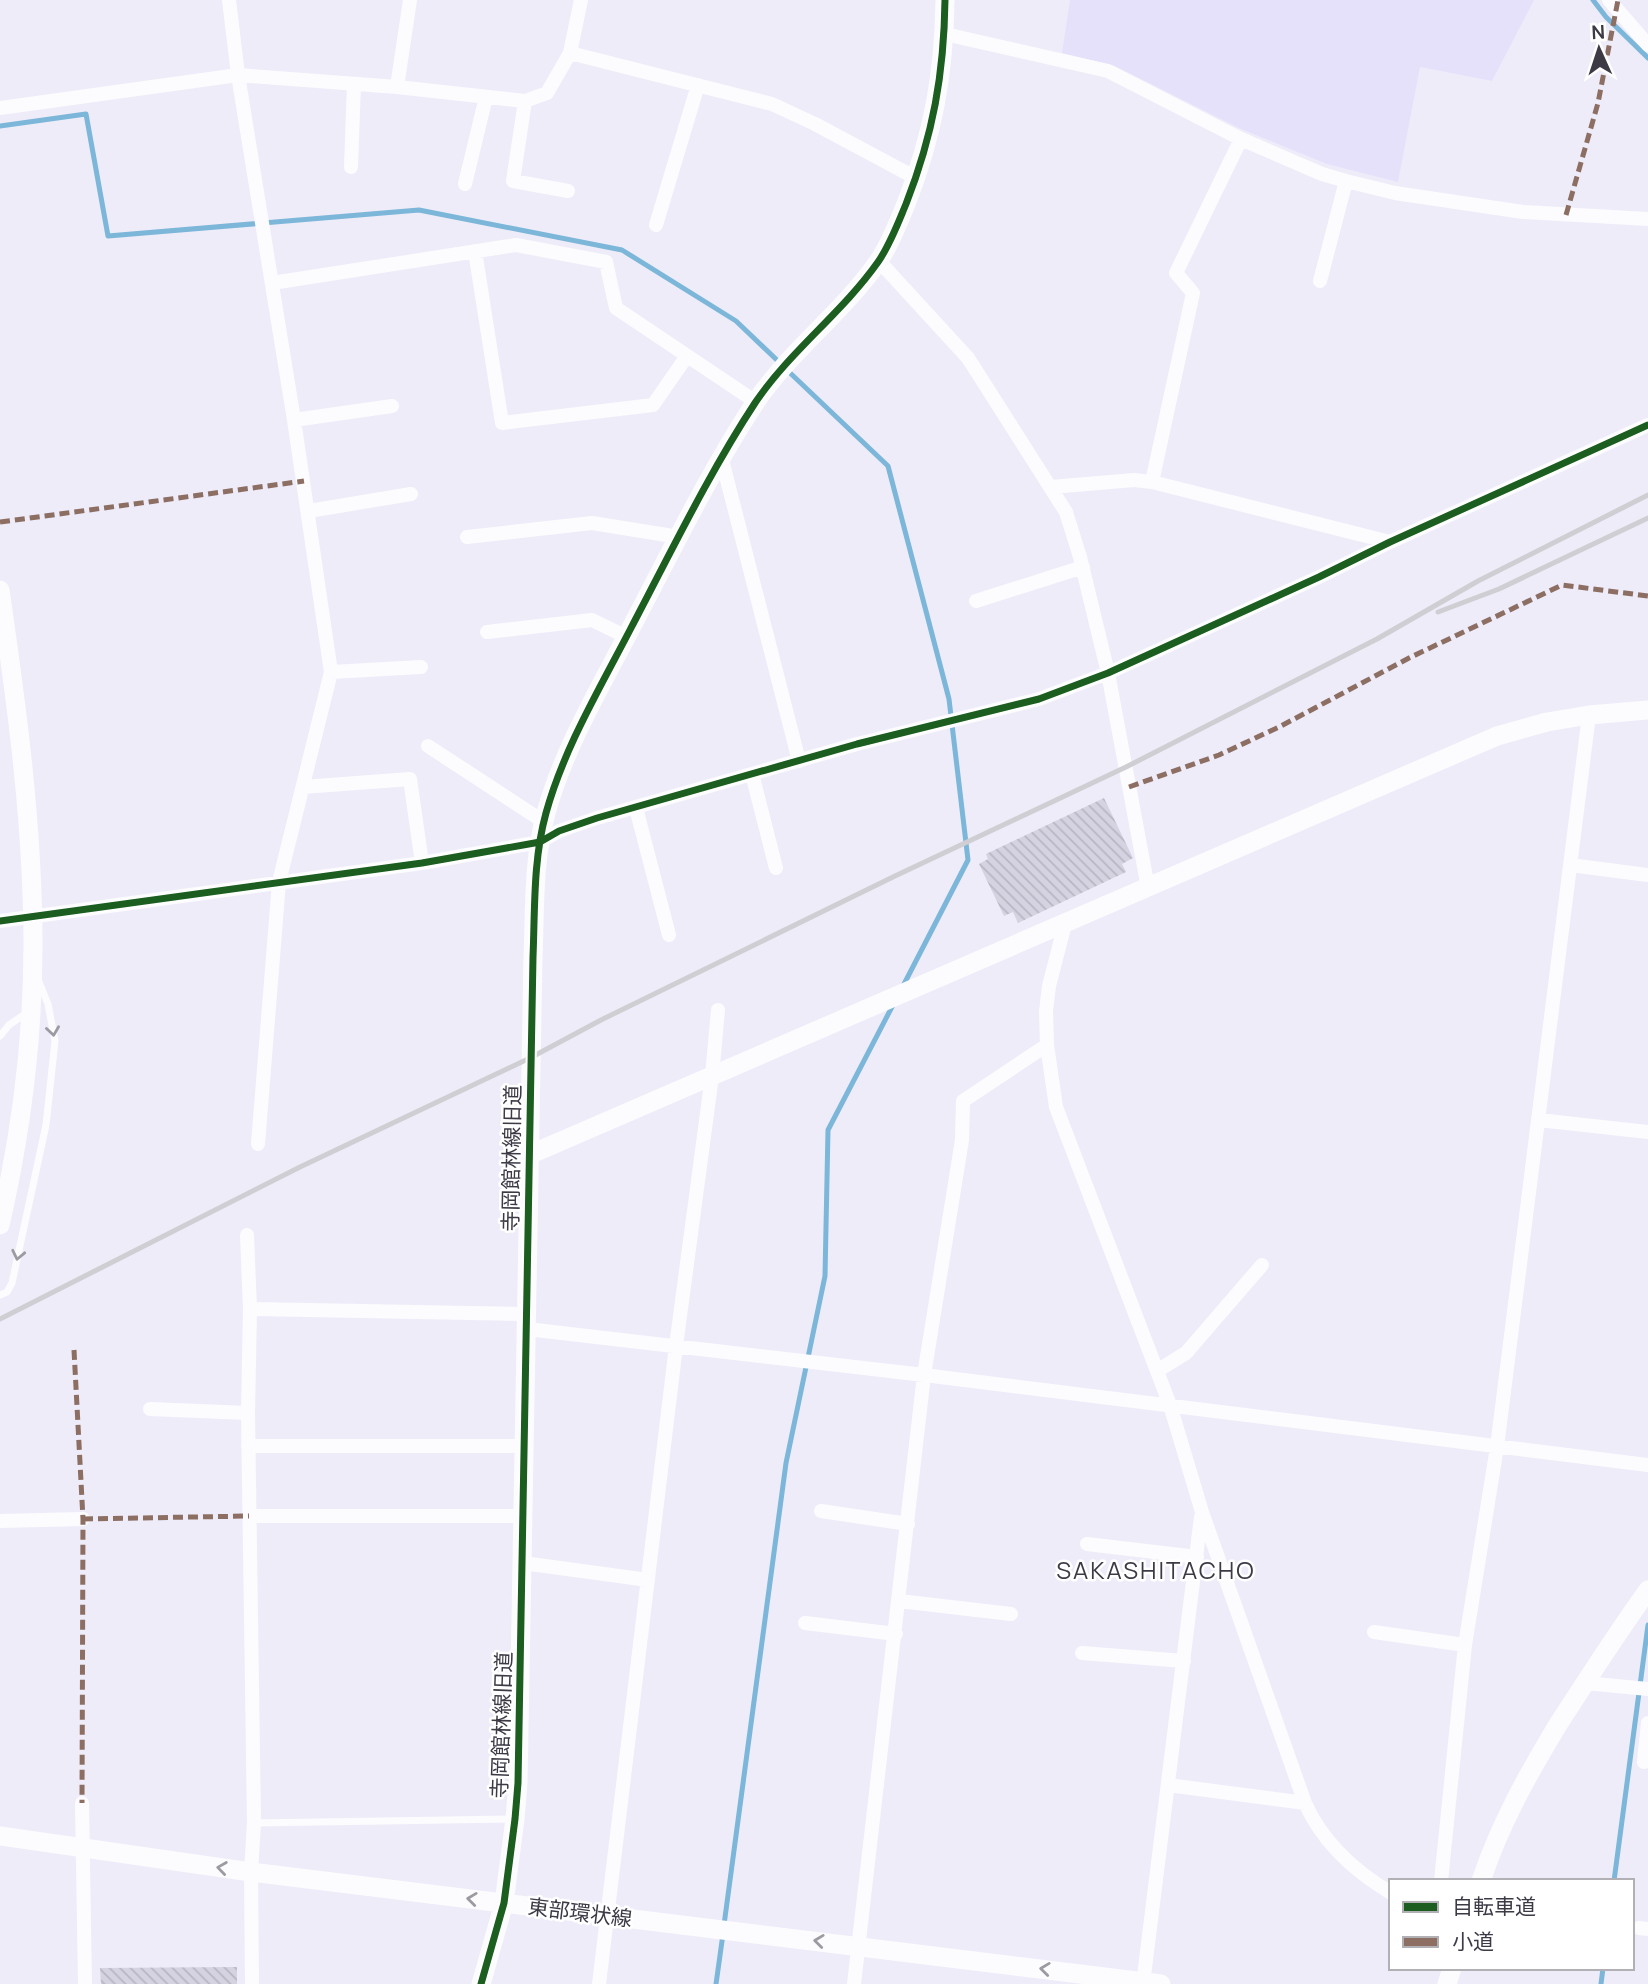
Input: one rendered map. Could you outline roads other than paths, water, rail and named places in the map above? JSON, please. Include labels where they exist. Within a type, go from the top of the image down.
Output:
[{"type":"street","points":[[229,0],[238,75],[309,512],[331,671],[279,882],[258,1144]]},
{"type":"street","points":[[397,87],[410,0]]},
{"type":"street","points":[[0,108],[238,75],[397,87],[526,101],[547,93],[570,53],[581,0]]},
{"type":"street","name":"寺岡館林線旧道","points":[[481,1984],[504,1903],[515,1819],[520,1742],[533,957],[537,867],[544,822],[577,732],[679,537],[756,402],[794,354],[838,309],[879,261],[899,221],[932,125],[941,80],[945,0]]},
{"type":"street","points":[[1609,0],[1648,45]]},
{"type":"street","points":[[945,34],[1108,71],[1241,139],[1322,174],[1346,181],[1395,193],[1523,212],[1648,219]]},
{"type":"street","points":[[570,53],[772,104],[816,124],[916,178]]},
{"type":"street","points":[[351,167],[354,84]]},
{"type":"street","points":[[656,225],[698,85]]},
{"type":"street","points":[[465,184],[486,97]]},
{"type":"street","points":[[526,101],[513,181],[568,191]]},
{"type":"street","points":[[1152,482],[1193,293],[1176,273],[1241,139]]},
{"type":"street","points":[[1320,281],[1346,181]]},
{"type":"street","points":[[272,283],[516,245],[606,262],[616,308],[756,402]]},
{"type":"street","points":[[475,251],[502,423],[653,405],[687,356]]},
{"type":"street","points":[[879,261],[968,358],[1066,512],[1083,567],[1108,673],[1148,888]]},
{"type":"street","points":[[294,420],[392,406]]},
{"type":"street","points":[[0,921],[422,863],[540,842],[559,831],[597,818],[857,744],[1039,699],[1108,673],[1648,425]]},
{"type":"street","points":[[722,460],[799,761]]},
{"type":"street","points":[[1051,487],[1134,480],[1152,482],[1390,542]]},
{"type":"street","points":[[309,512],[411,494]]},
{"type":"street","points":[[467,537],[592,523],[679,537]]},
{"type":"street","points":[[976,601],[1083,567]]},
{"type":"street","points":[[0,590],[16,703],[29,846],[32,916],[31,1010],[24,1088],[0,1225]]},
{"type":"street","points":[[487,632],[592,620],[627,637]]},
{"type":"street","points":[[331,671],[421,667]]},
{"type":"street","points":[[529,1154],[1497,736],[1547,722],[1648,710]]},
{"type":"street","points":[[1441,1879],[1465,1645],[1497,1447],[1589,715]]},
{"type":"street","points":[[428,746],[544,822]]},
{"type":"street","points":[[752,774],[776,868]]},
{"type":"street","points":[[303,787],[410,779],[422,863]]},
{"type":"street","points":[[636,808],[669,935]]},
{"type":"street","points":[[1570,864],[1648,875]]},
{"type":"street","points":[[1065,924],[1049,986],[1046,1011],[1047,1045],[1056,1107],[1170,1405],[1202,1513],[1304,1803],[1331,1846],[1368,1880],[1389,1892]]},
{"type":"street","points":[[599,1984],[718,1010]]},
{"type":"street","points":[[854,1984],[924,1375],[962,1140],[963,1101],[1047,1045]]},
{"type":"street","points":[[1539,1120],[1648,1132]]},
{"type":"street","points":[[247,1235],[250,1309],[248,1446],[254,1823],[251,1872],[252,1984]]},
{"type":"street","points":[[1157,1371],[1186,1353],[1262,1265]]},
{"type":"street","points":[[250,1309],[527,1322],[676,1346],[1648,1465]]},
{"type":"street","points":[[150,1409],[248,1413]]},
{"type":"street","points":[[248,1446],[525,1446]]},
{"type":"street","points":[[821,1511],[908,1524]]},
{"type":"street","points":[[1149,1983],[1168,1785],[1202,1513]]},
{"type":"street","points":[[250,1516],[523,1516]]},
{"type":"street","points":[[0,1521],[83,1519]]},
{"type":"street","points":[[1087,1544],[1197,1557]]},
{"type":"street","points":[[523,1563],[648,1580]]},
{"type":"street","points":[[1482,1879],[1511,1807],[1528,1775],[1610,1642],[1648,1590]]},
{"type":"street","points":[[900,1601],[1011,1614]]},
{"type":"street","points":[[805,1623],[896,1634]]},
{"type":"street","points":[[1374,1632],[1465,1645]]},
{"type":"street","points":[[1082,1653],[1184,1661]]},
{"type":"street","points":[[1585,1683],[1648,1689]]},
{"type":"street","points":[[1644,1762],[1648,1723]]},
{"type":"street","points":[[1168,1785],[1304,1803]]},
{"type":"street","points":[[82,1803],[85,1984]]},
{"type":"street","name":"東部環状線","points":[[0,1836],[251,1872],[1149,1983]]},
{"type":"lane","points":[[0,1295],[7,1292],[12,1283],[32,1192],[46,1125],[55,1041],[44,990],[32,967]]},
{"type":"lane","points":[[0,1036],[9,1025],[31,1010]]},
{"type":"lane","points":[[254,1823],[515,1819]]},
{"type":"waterway","points":[[1593,0],[1606,17],[1648,58]]},
{"type":"waterway","points":[[0,126],[86,114],[108,236],[419,210],[622,250],[736,321],[780,363]]},
{"type":"waterway","points":[[787,370],[888,466],[949,699],[968,860],[902,988]]},
{"type":"waterway","points":[[724,1925],[786,1463],[825,1276],[828,1130],[894,1003]]},
{"type":"waterway","points":[[1614,1879],[1648,1625]]},
{"type":"waterway","points":[[716,1984],[723,1934]]},
{"type":"waterway","points":[[1601,1984],[1603,1970]]},
{"type":"railway","points":[[0,1319],[300,1167],[530,1058],[601,1020],[895,876],[1126,767],[1377,639],[1478,581],[1648,495]]},
{"type":"railway","points":[[1438,612],[1499,589],[1648,518]]},
{"type":"district","name":"SAKASHITACHO","points":[[1156,1569]]}]
